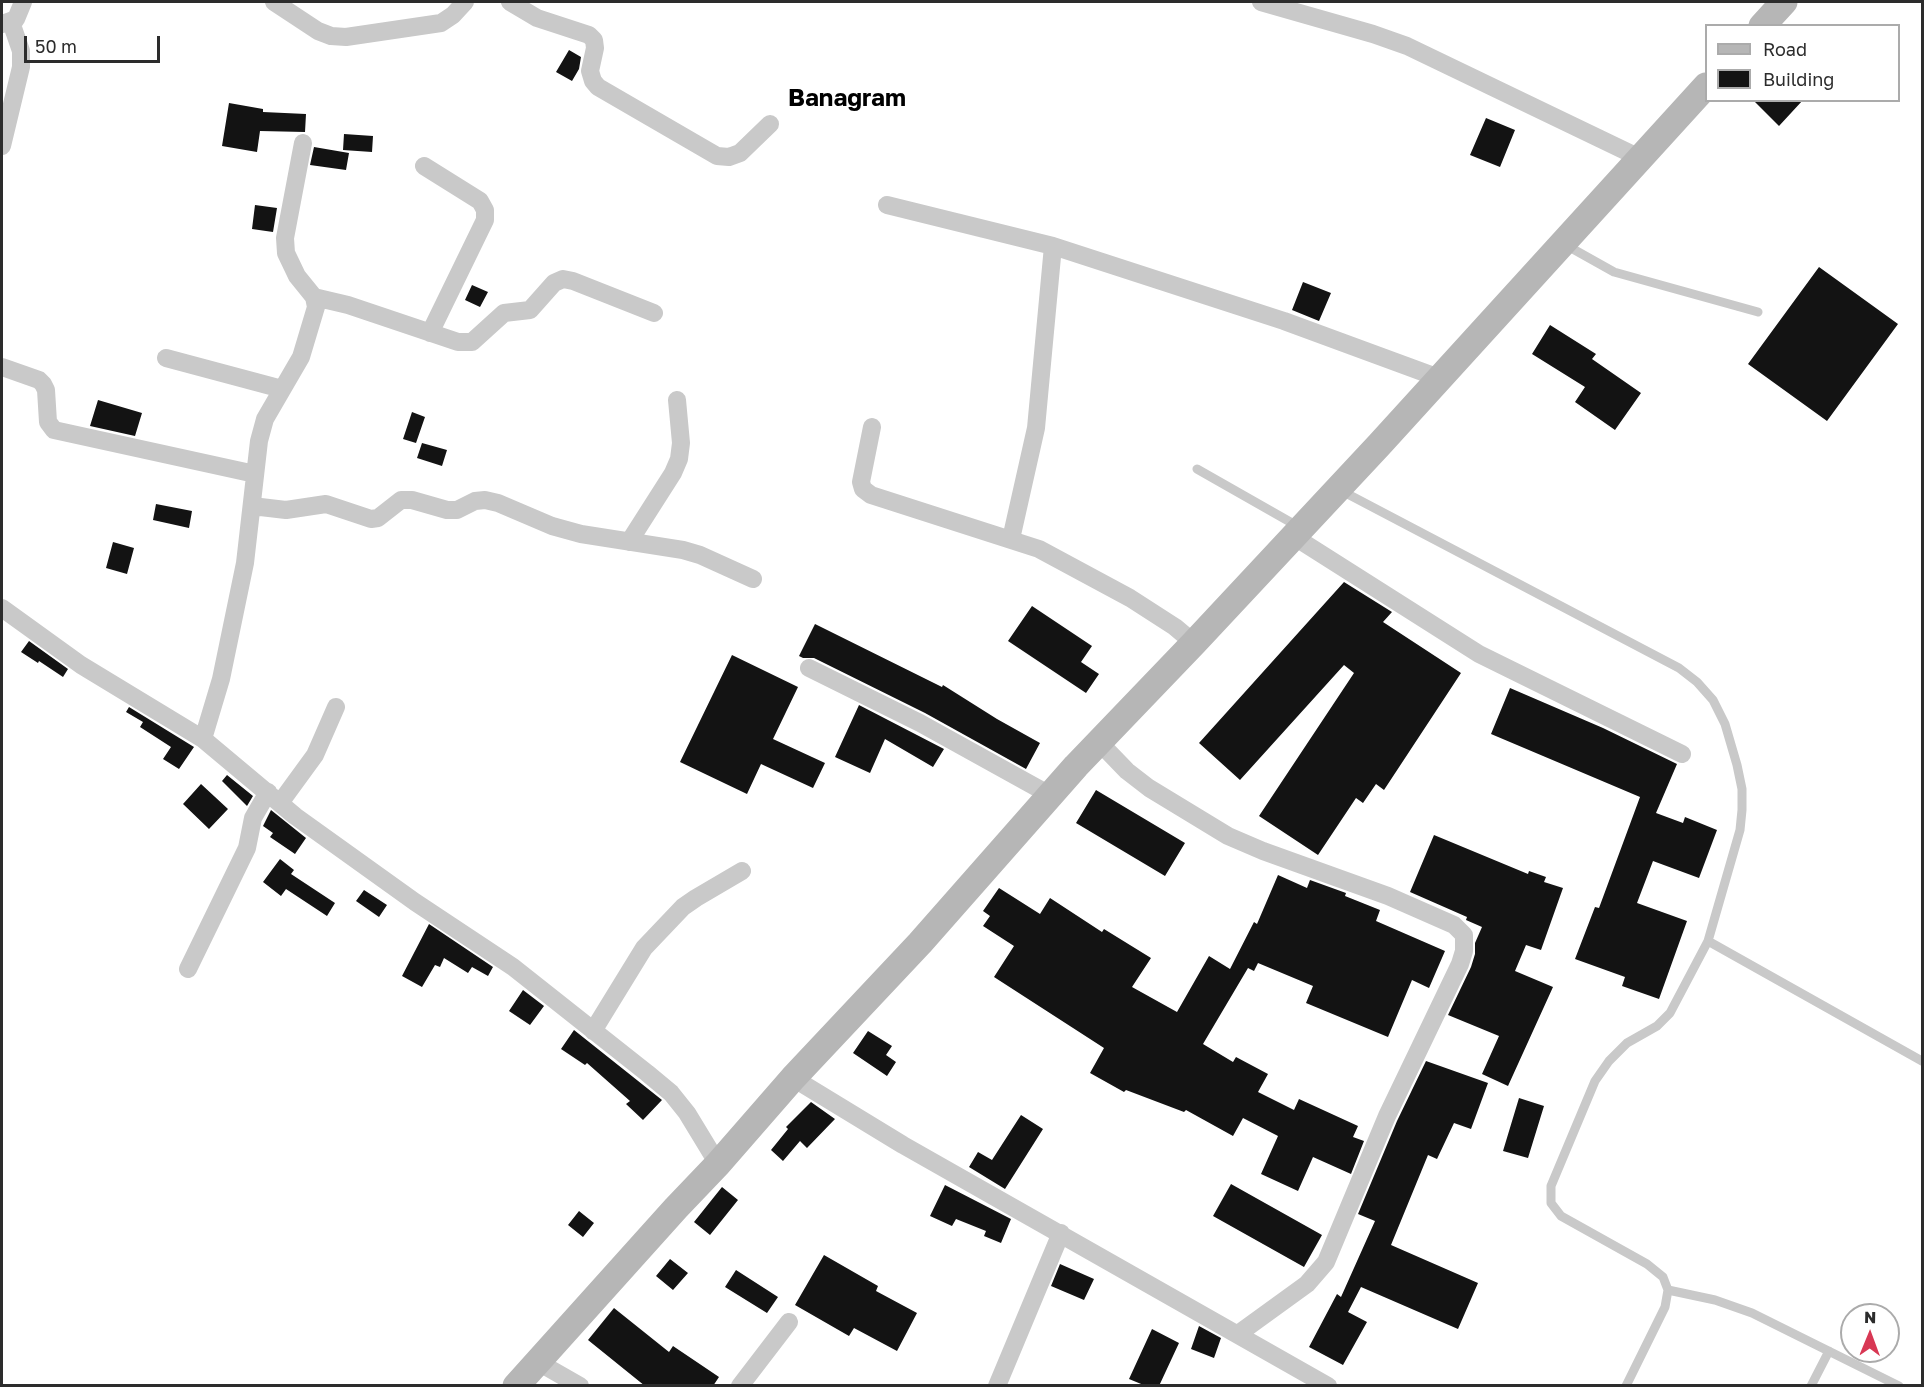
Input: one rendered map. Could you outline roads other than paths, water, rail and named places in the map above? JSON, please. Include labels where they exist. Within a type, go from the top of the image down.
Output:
[{"type":"main road","points":[[1764,24],[1784,2]]},
{"type":"main road","points":[[516,1386],[793,1078],[920,943],[1050,795],[1337,489],[1705,88]]},
{"type":"street","points":[[2,146],[21,67],[21,51],[6,23],[16,19],[23,2]]},
{"type":"street","points":[[274,2],[318,31],[331,36],[346,37],[441,23],[453,15],[465,2]]},
{"type":"street","points":[[510,2],[537,18],[589,35],[594,40],[595,48],[590,71],[592,81],[598,87],[717,156],[729,157],[740,153],[770,124]]},
{"type":"street","points":[[1261,2],[1407,46],[1640,158]]},
{"type":"street","points":[[203,739],[221,679],[245,563],[259,441],[265,419],[301,357],[316,307],[314,297],[297,276],[286,253],[285,238],[303,143]]},
{"type":"street","points":[[424,166],[480,201],[485,210],[485,220],[430,333]]},
{"type":"street","points":[[887,205],[1053,246],[1284,321],[1439,378]]},
{"type":"street","points":[[1011,539],[1036,428],[1053,246]]},
{"type":"street","points":[[314,297],[348,305],[458,342],[472,342],[504,313],[530,310],[554,283],[563,279],[654,313]]},
{"type":"street","points":[[166,358],[282,389]]},
{"type":"street","points":[[2,367],[39,380],[44,384],[48,422],[54,430],[255,474]]},
{"type":"street","points":[[629,542],[673,473],[679,459],[681,443],[677,400]]},
{"type":"street","points":[[872,427],[861,482],[863,489],[871,495],[1011,539],[1056,556],[1130,598],[1175,627],[1194,643]]},
{"type":"street","points":[[252,506],[286,510],[326,504],[371,519],[378,518],[401,500],[412,500],[447,510],[457,510],[475,501],[485,500],[498,503],[552,526],[581,534],[683,550],[700,555],[753,579]]},
{"type":"street","points":[[1297,532],[1479,654],[1682,754]]},
{"type":"street","points":[[2,608],[81,665],[203,739],[296,816],[415,902],[513,967],[647,1072],[670,1093],[687,1113],[718,1164]]},
{"type":"street","points":[[809,668],[920,723],[1050,795]]},
{"type":"street","points":[[188,969],[248,848],[253,818],[315,755],[336,707]]},
{"type":"street","points":[[1099,742],[1127,771],[1149,788],[1228,836],[1388,896],[1454,925],[1464,935],[1461,964],[1387,1116],[1326,1263],[1307,1284],[1238,1334]]},
{"type":"street","points":[[593,1030],[644,948],[696,898],[742,871]]},
{"type":"street","points":[[793,1078],[903,1145],[1061,1233],[1322,1384]]},
{"type":"street","points":[[998,1386],[1061,1233]]},
{"type":"street","points":[[740,1386],[789,1322]]},
{"type":"street","points":[[538,1362],[580,1386]]},
{"type":"lane","points":[[1562,243],[1614,272],[1758,312]]},
{"type":"lane","points":[[1197,469],[1297,532]]},
{"type":"lane","points":[[1337,489],[1679,668],[1697,682],[1713,700],[1725,724],[1742,789],[1742,810],[1740,830],[1708,941],[1670,1013],[1657,1026],[1627,1043],[1609,1061],[1595,1081],[1551,1186],[1551,1203],[1561,1216],[1647,1264],[1663,1276],[1668,1290],[1665,1307],[1626,1386]]},
{"type":"lane","points":[[1708,941],[1923,1061]]},
{"type":"lane","points":[[1668,1290],[1715,1300],[1752,1313],[1899,1386]]},
{"type":"lane","points":[[1811,1386],[1829,1351]]},
{"type":"district","name":"Banagram","points":[[847,98]]}]
